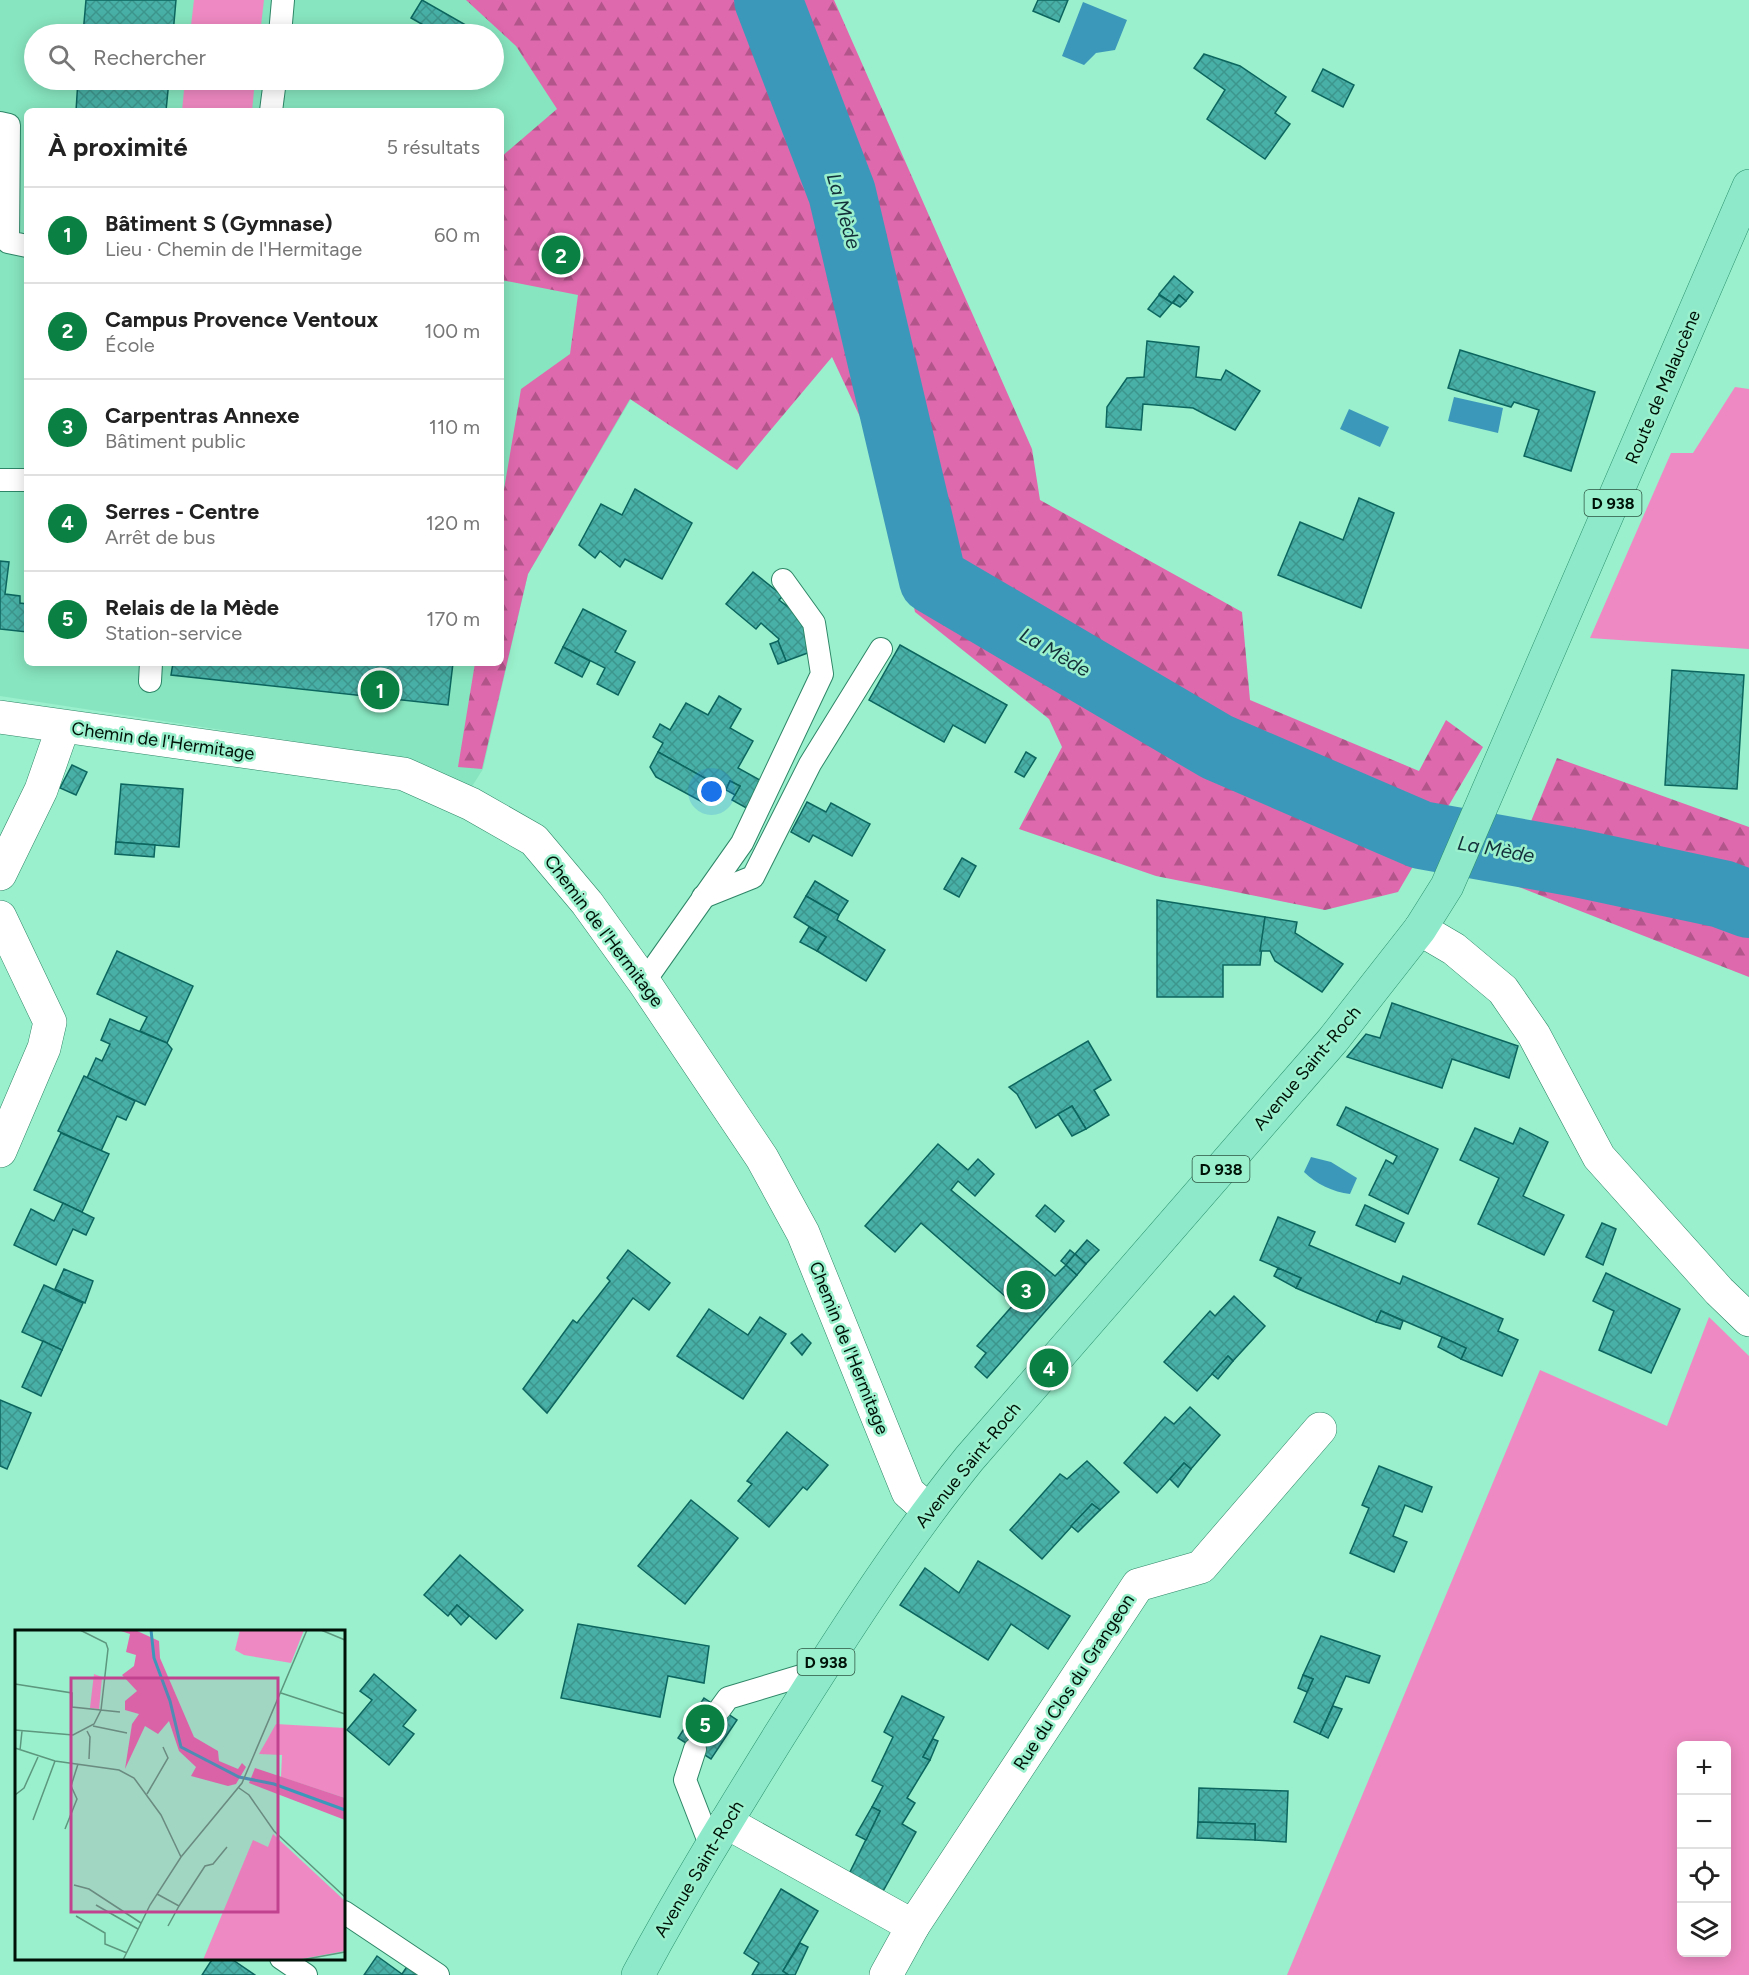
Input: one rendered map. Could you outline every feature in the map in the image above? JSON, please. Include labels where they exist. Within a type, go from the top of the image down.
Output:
[{"type":"main road","name":"Route de Malaucène","points":[[1477,820],[1749,186]]},
{"type":"main road","name":"Avenue Saint-Roch","points":[[638,1975],[718,1834],[820,1670],[928,1510],[969,1459],[1333,1040],[1420,929],[1447,886],[1477,820]]},
{"type":"street","name":"Chemin de l'Hermitage","points":[[0,717],[404,774],[471,804],[534,840],[587,903],[644,982],[762,1158],[803,1233],[908,1492],[928,1510]]},
{"type":"street","points":[[0,874],[41,790],[63,727]]},
{"type":"street","points":[[0,917],[50,1022],[44,1048],[0,1151]]},
{"type":"street","points":[[1420,929],[1454,949],[1503,990],[1534,1035],[1599,1157],[1719,1291],[1749,1320]]},
{"type":"street","name":"Rue du Clos du Grangeon","points":[[886,1975],[913,1926],[1138,1585],[1201,1567],[1320,1429]]},
{"type":"street","points":[[718,1834],[913,1926]]},
{"type":"lane","points":[[281,24],[283,0]]},
{"type":"lane","points":[[271,108],[273,90]]},
{"type":"lane","points":[[0,123],[9,125],[8,242],[24,245]]},
{"type":"lane","points":[[0,480],[24,480]]},
{"type":"lane","points":[[644,982],[742,843],[822,674],[814,623],[783,580]]},
{"type":"lane","points":[[703,897],[753,877],[810,764],[881,649]]},
{"type":"lane","points":[[720,1709],[728,1698],[820,1670]]},
{"type":"lane","points":[[695,1749],[685,1780],[718,1834]]},
{"type":"lane","points":[[345,1913],[438,1975]]},
{"type":"lane","points":[[282,1960],[306,1975]]},
{"type":"shaded area","points":[[0,0],[603,0],[631,399],[528,574],[483,769],[471,788],[404,758],[0,696]]},
{"type":"shaded area","points":[[194,0],[264,0],[261,24],[191,24]]},
{"type":"shaded area","points":[[184,90],[254,90],[252,108],[182,108]]},
{"type":"shaded area","points":[[1735,387],[1749,389],[1749,649],[1590,638],[1671,453],[1693,453]]},
{"type":"shaded area","points":[[1709,1317],[1749,1356],[1749,1975],[1287,1975],[1540,1370],[1667,1426]]},
{"type":"green space","points":[[466,0],[834,0],[1032,449],[1040,500],[1242,612],[1250,700],[1419,771],[1446,720],[1483,747],[1398,892],[1325,910],[1156,876],[1019,829],[1062,747],[1049,719],[915,612],[883,466],[832,357],[737,470],[630,399],[528,574],[482,769],[458,767],[475,666],[504,666],[504,489],[521,389],[570,354],[578,295],[504,281],[504,154],[557,109],[516,46],[504,35],[504,24],[492,24]]},
{"type":"green space","points":[[1557,758],[1749,827],[1749,977],[1506,882]]},
{"type":"water","points":[[1083,2],[1127,20],[1115,50],[1096,53],[1084,65],[1062,56]]},
{"type":"water","points":[[1454,397],[1503,408],[1498,433],[1448,421]]},
{"type":"water","points":[[1349,409],[1389,427],[1380,447],[1340,429]]},
{"type":"water","points":[[1311,1157],[1331,1162],[1357,1178],[1350,1194],[1325,1187],[1304,1172]]},
{"type":"building","points":[[86,0],[176,0],[174,24],[84,24]]},
{"type":"building","points":[[422,0],[464,24],[422,24],[411,18]]},
{"type":"building","points":[[1038,0],[1068,0],[1059,22],[1033,11]]},
{"type":"building","points":[[1204,54],[1240,66],[1286,97],[1275,113],[1290,124],[1265,159],[1207,119],[1225,90],[1194,68]]},
{"type":"building","points":[[1323,69],[1354,85],[1343,107],[1312,91]]},
{"type":"building","points":[[77,90],[168,90],[166,108],[76,108]]},
{"type":"building","points":[[1174,276],[1193,292],[1186,301],[1179,295],[1172,303],[1159,294]]},
{"type":"building","points":[[1159,295],[1172,303],[1160,317],[1148,309]]},
{"type":"building","points":[[1179,295],[1186,301],[1180,307],[1173,303]]},
{"type":"building","points":[[1147,341],[1199,347],[1196,377],[1221,380],[1226,370],[1260,391],[1235,430],[1193,408],[1143,404],[1141,430],[1106,427],[1107,407],[1127,378],[1144,377]]},
{"type":"building","points":[[1460,350],[1595,392],[1571,471],[1524,456],[1539,410],[1514,402],[1511,407],[1448,388]]},
{"type":"building","points":[[635,489],[692,523],[662,579],[625,559],[620,567],[600,551],[595,558],[579,545],[601,504],[622,515]]},
{"type":"building","points":[[1359,498],[1394,513],[1361,608],[1278,575],[1300,522],[1343,540]]},
{"type":"building","points":[[0,561],[9,562],[5,594],[20,596],[20,603],[24,604],[24,632],[0,629]]},
{"type":"building","points":[[753,572],[783,596],[779,600],[800,616],[813,651],[786,661],[779,639],[761,623],[756,629],[726,604]]},
{"type":"building","points":[[583,609],[626,631],[615,652],[635,662],[618,695],[597,684],[605,668],[563,647]]},
{"type":"building","points":[[778,641],[786,661],[778,664],[770,644]]},
{"type":"building","points":[[900,645],[1007,705],[985,743],[953,725],[944,742],[869,700]]},
{"type":"building","points":[[563,647],[590,661],[582,677],[555,663]]},
{"type":"building","points":[[172,666],[453,666],[448,705],[171,675]]},
{"type":"building","points":[[1672,670],[1744,675],[1737,789],[1665,785]]},
{"type":"building","points":[[719,696],[741,709],[730,728],[753,741],[738,768],[765,783],[750,810],[732,800],[740,786],[730,781],[726,790],[658,752],[663,743],[653,737],[660,724],[670,730],[686,703],[708,715]]},
{"type":"building","points":[[658,752],[726,790],[717,804],[706,804],[656,777],[650,767]]},
{"type":"building","points":[[1026,752],[1036,758],[1024,777],[1015,772]]},
{"type":"building","points":[[72,765],[87,772],[76,795],[60,788]]},
{"type":"building","points":[[730,781],[740,786],[735,795],[726,790]]},
{"type":"building","points":[[121,784],[183,789],[179,847],[116,842]]},
{"type":"building","points":[[807,802],[826,812],[831,803],[870,824],[852,856],[813,835],[809,842],[791,832]]},
{"type":"building","points":[[116,842],[155,845],[154,857],[115,854]]},
{"type":"building","points":[[962,858],[976,866],[959,897],[944,889]]},
{"type":"building","points":[[815,881],[848,901],[839,915],[806,896]]},
{"type":"building","points":[[806,896],[839,915],[837,920],[885,950],[866,981],[817,951],[826,937],[794,917]]},
{"type":"building","points":[[1157,900],[1265,917],[1260,965],[1223,965],[1223,997],[1157,997]]},
{"type":"building","points":[[1265,917],[1297,922],[1295,933],[1343,964],[1322,992],[1275,961],[1270,951],[1260,951]]},
{"type":"building","points":[[809,927],[826,937],[817,951],[800,942]]},
{"type":"building","points":[[117,951],[193,986],[167,1043],[140,1031],[147,1017],[97,994]]},
{"type":"building","points":[[1392,1003],[1518,1046],[1509,1078],[1452,1059],[1442,1088],[1347,1057],[1366,1034],[1380,1038]]},
{"type":"building","points":[[110,1019],[167,1043],[172,1049],[145,1105],[87,1078],[96,1058],[102,1061],[110,1044],[101,1040]]},
{"type":"building","points":[[1088,1041],[1111,1080],[1094,1090],[1109,1115],[1086,1129],[1072,1106],[1036,1128],[1017,1094],[1009,1087]]},
{"type":"building","points":[[84,1076],[135,1101],[126,1120],[117,1116],[101,1151],[58,1131]]},
{"type":"building","points":[[1072,1106],[1086,1129],[1072,1136],[1058,1114]]},
{"type":"building","points":[[1346,1107],[1438,1149],[1408,1214],[1369,1195],[1386,1160],[1393,1164],[1397,1156],[1337,1125]]},
{"type":"building","points":[[1475,1128],[1513,1144],[1520,1128],[1548,1142],[1523,1196],[1564,1215],[1544,1255],[1478,1224],[1499,1178],[1460,1160]]},
{"type":"building","points":[[61,1133],[109,1154],[82,1212],[34,1190]]},
{"type":"building","points":[[938,1144],[968,1170],[978,1159],[994,1174],[975,1196],[958,1181],[951,1190],[1055,1276],[1066,1265],[1077,1275],[987,1378],[975,1367],[986,1353],[977,1346],[1014,1304],[921,1223],[895,1252],[865,1226]]},
{"type":"building","points":[[63,1203],[94,1218],[86,1235],[73,1229],[56,1265],[14,1245],[31,1209],[54,1221]]},
{"type":"building","points":[[1045,1205],[1064,1221],[1055,1232],[1036,1216]]},
{"type":"building","points":[[1365,1205],[1404,1223],[1395,1242],[1356,1225]]},
{"type":"building","points":[[1278,1217],[1315,1232],[1309,1245],[1400,1284],[1403,1276],[1503,1319],[1498,1331],[1518,1340],[1502,1376],[1461,1359],[1466,1348],[1442,1337],[1381,1311],[1376,1322],[1296,1288],[1301,1278],[1260,1260]]},
{"type":"building","points":[[1602,1223],[1616,1229],[1603,1265],[1586,1257]]},
{"type":"building","points":[[1087,1240],[1099,1250],[1086,1264],[1075,1254]]},
{"type":"building","points":[[628,1250],[670,1283],[649,1310],[633,1298],[547,1413],[523,1389],[573,1320],[577,1323],[610,1281],[607,1278]]},
{"type":"building","points":[[1070,1250],[1075,1254],[1066,1265],[1061,1261]]},
{"type":"building","points":[[1075,1254],[1086,1264],[1077,1275],[1066,1265]]},
{"type":"building","points":[[1278,1268],[1301,1278],[1296,1288],[1274,1276]]},
{"type":"building","points":[[64,1269],[93,1281],[85,1303],[55,1289]]},
{"type":"building","points":[[1606,1273],[1680,1309],[1651,1373],[1599,1350],[1614,1311],[1593,1301]]},
{"type":"building","points":[[44,1285],[83,1303],[62,1350],[22,1332]]},
{"type":"building","points":[[1234,1296],[1265,1326],[1233,1361],[1228,1356],[1197,1391],[1164,1362],[1210,1311],[1215,1316]]},
{"type":"building","points":[[709,1309],[748,1335],[760,1317],[786,1334],[743,1399],[677,1356]]},
{"type":"building","points":[[1381,1311],[1403,1321],[1400,1329],[1376,1322]]},
{"type":"building","points":[[802,1334],[811,1343],[802,1355],[791,1343]]},
{"type":"building","points":[[1442,1337],[1466,1348],[1461,1359],[1438,1347]]},
{"type":"building","points":[[43,1341],[62,1350],[41,1396],[22,1387]]},
{"type":"building","points":[[1228,1356],[1233,1361],[1218,1379],[1212,1374]]},
{"type":"building","points":[[0,1400],[31,1413],[7,1469],[0,1466]]},
{"type":"building","points":[[1190,1407],[1220,1435],[1191,1469],[1184,1463],[1157,1493],[1124,1463],[1165,1417],[1174,1424]]},
{"type":"building","points":[[787,1432],[828,1465],[807,1490],[803,1487],[769,1527],[738,1501],[752,1484],[747,1481]]},
{"type":"building","points":[[1087,1461],[1119,1492],[1100,1510],[1092,1504],[1042,1559],[1010,1530],[1060,1474],[1067,1479]]},
{"type":"building","points":[[1184,1463],[1191,1469],[1178,1487],[1170,1479]]},
{"type":"building","points":[[1379,1466],[1432,1487],[1422,1512],[1405,1505],[1393,1536],[1407,1542],[1394,1572],[1350,1553],[1369,1508],[1362,1505]]},
{"type":"building","points":[[691,1500],[738,1538],[685,1604],[638,1566]]},
{"type":"building","points":[[1092,1504],[1100,1510],[1078,1532],[1071,1526]]},
{"type":"building","points":[[460,1555],[523,1610],[496,1639],[457,1605],[448,1616],[424,1595]]},
{"type":"building","points":[[978,1561],[1070,1616],[1048,1649],[1011,1624],[988,1660],[900,1605],[925,1568],[959,1593]]},
{"type":"building","points":[[457,1605],[469,1616],[461,1625],[450,1613]]},
{"type":"building","points":[[578,1624],[709,1646],[704,1683],[668,1676],[660,1717],[561,1698]]},
{"type":"building","points":[[1321,1636],[1380,1656],[1369,1683],[1346,1676],[1320,1734],[1294,1722],[1313,1679],[1303,1675]]},
{"type":"building","points":[[374,1674],[416,1710],[403,1726],[414,1734],[389,1765],[347,1730],[372,1700],[360,1691]]},
{"type":"building","points":[[1303,1675],[1313,1679],[1307,1692],[1298,1688]]},
{"type":"building","points":[[902,1696],[944,1717],[923,1757],[930,1760],[907,1798],[915,1803],[902,1824],[916,1832],[882,1893],[849,1874],[880,1811],[872,1807],[883,1786],[872,1781],[893,1737],[884,1732]]},
{"type":"building","points":[[704,1698],[737,1720],[711,1759],[678,1738]]},
{"type":"building","points":[[1333,1706],[1342,1709],[1328,1738],[1320,1734]]},
{"type":"building","points":[[933,1739],[938,1741],[930,1760],[923,1757]]},
{"type":"building","points":[[1199,1788],[1288,1791],[1286,1842],[1255,1840],[1255,1824],[1198,1822]]},
{"type":"building","points":[[872,1807],[880,1811],[866,1840],[856,1835]]},
{"type":"building","points":[[1198,1822],[1255,1824],[1255,1840],[1197,1838]]},
{"type":"building","points":[[781,1889],[818,1911],[783,1971],[789,1975],[752,1975],[759,1963],[744,1953]]},
{"type":"building","points":[[800,1943],[808,1947],[795,1975],[789,1975],[783,1971]]},
{"type":"building","points":[[377,1956],[402,1974],[408,1965],[422,1975],[364,1975]]},
{"type":"building","points":[[212,1960],[233,1960],[255,1975],[202,1975]]},
{"type":"waterway","name":"La Mède","points":[[768,0],[842,193],[933,580],[1217,747],[1421,835],[1577,863],[1722,894],[1749,904]]},
{"type":"place","name":"Campus Provence Ventoux","points":[[561,255]]},
{"type":"place","name":"Bâtiment S (Gymnase)","points":[[380,690]]},
{"type":"place","name":"Carpentras Annexe","points":[[1026,1290]]},
{"type":"place","name":"Serres - Centre","points":[[1049,1368]]},
{"type":"place","name":"Relais de la Mède","points":[[705,1724]]}]
